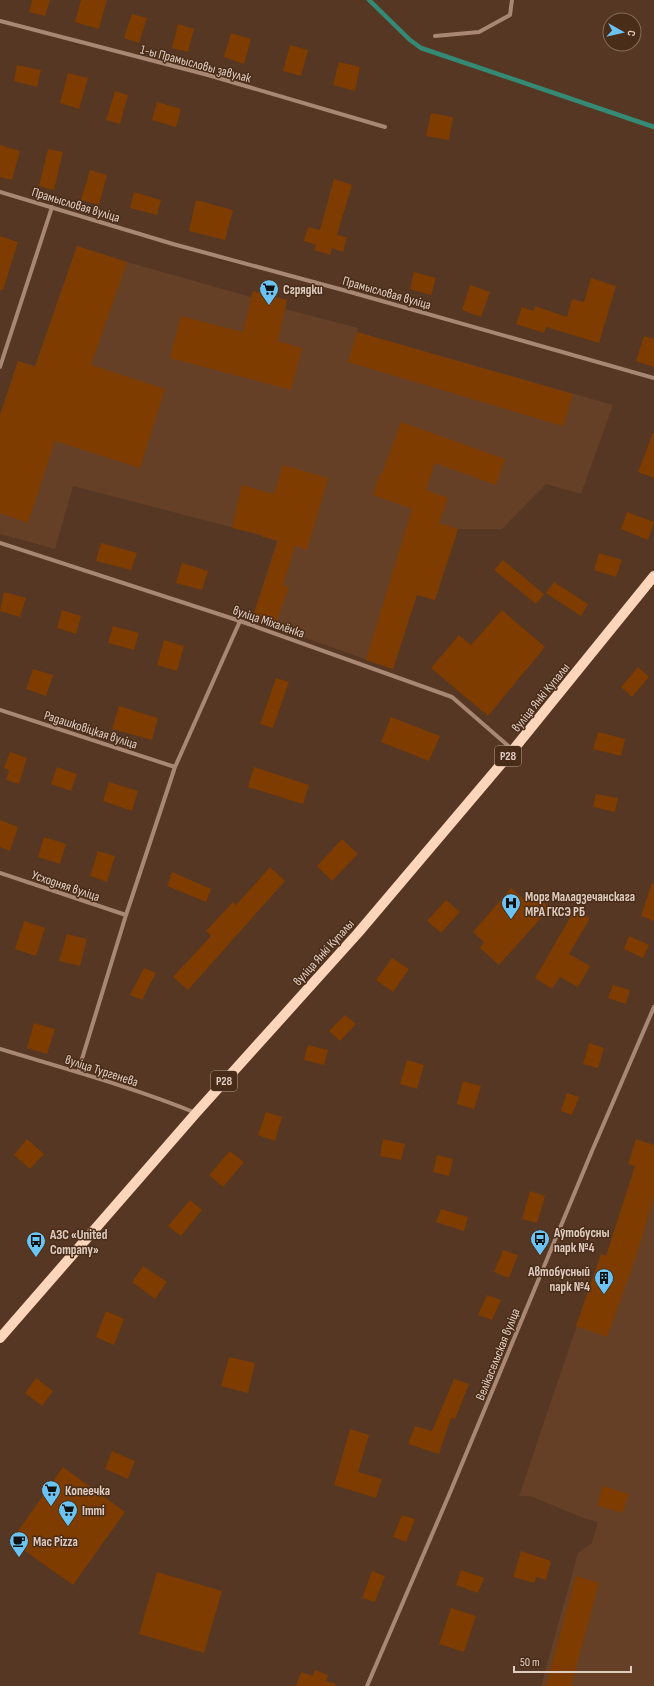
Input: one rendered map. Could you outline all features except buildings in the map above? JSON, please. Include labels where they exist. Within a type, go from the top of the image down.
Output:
[{"type":"main road","name":"вуліца Янкі Купалы","points":[[0,1338],[196,1113],[358,933],[514,750],[654,576]]},
{"type":"street","points":[[435,36],[479,32],[510,15],[512,0]]},
{"type":"street","name":"1-ы Прамысловы завулак","points":[[0,21],[208,75],[385,127]]},
{"type":"street","name":"Прамысловая вуліца","points":[[0,192],[173,244],[350,292],[654,378]]},
{"type":"street","points":[[0,367],[52,207]]},
{"type":"street","name":"вуліца Міхалёнка","points":[[0,543],[240,621],[452,697],[514,750]]},
{"type":"street","points":[[78,1072],[126,915],[175,767],[240,621]]},
{"type":"street","name":"Радашковіцкая вуліца","points":[[0,710],[175,767]]},
{"type":"street","name":"Усходняя вуліца","points":[[0,873],[126,915]]},
{"type":"street","name":"Велікасельская вуліца","points":[[367,1686],[450,1495],[592,1151],[654,1007]]},
{"type":"street","name":"вуліца Тургенева","points":[[0,1049],[78,1072],[169,1102],[196,1113]]},
{"type":"shaded area","points":[[77,246],[127,262],[251,297],[253,291],[287,300],[285,309],[358,328],[357,332],[613,405],[581,494],[546,484],[502,529],[458,529],[435,600],[417,595],[393,669],[252,619],[277,541],[246,531],[73,486],[55,549],[0,534],[0,415],[18,361],[35,366]]},
{"type":"shaded area","points":[[635,1166],[654,1172],[654,1686],[541,1686],[578,1553],[592,1543],[598,1522],[586,1519],[530,1496],[519,1496],[601,1254],[607,1256]]},
{"type":"waterway","points":[[369,0],[410,40],[421,48],[654,127]]},
{"type":"place","name":"Сгрядки","points":[[269,306]]},
{"type":"place","name":"Морг Маладзечанскага МРА ГКСЭ РБ","points":[[511,920]]},
{"type":"place","name":"Аўтобусны парк №4","points":[[540,1256]]},
{"type":"place","name":"АЗС «United Company»","points":[[36,1258]]},
{"type":"place","name":"Автобусный парк №4","points":[[604,1295]]},
{"type":"place","name":"Копеечка","points":[[51,1507]]},
{"type":"place","name":"Immi","points":[[68,1527]]},
{"type":"place","name":"Mac Pizza","points":[[19,1558]]}]
